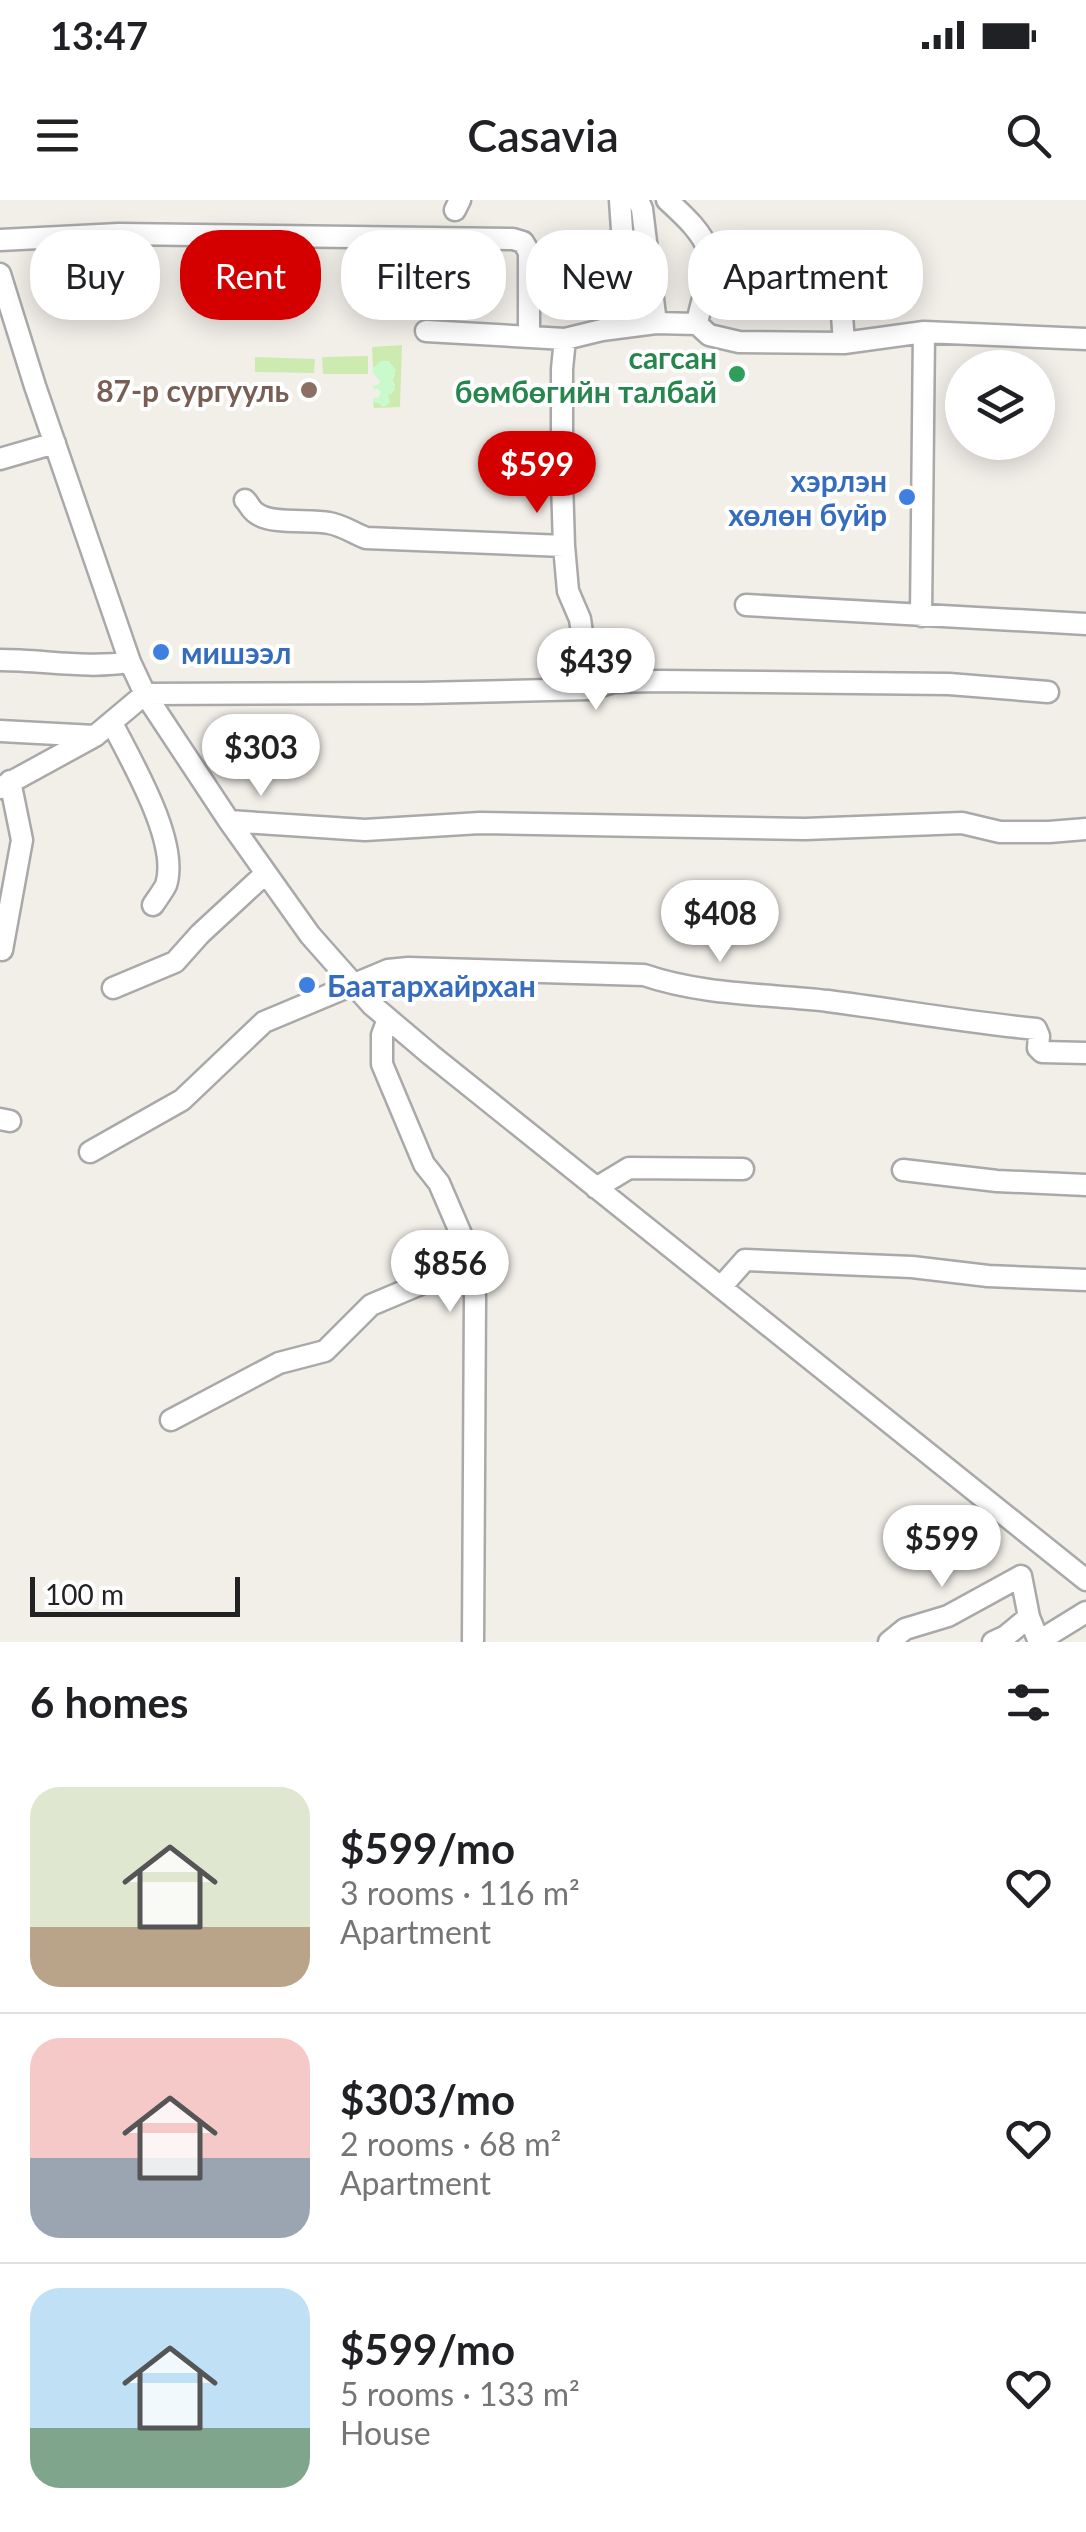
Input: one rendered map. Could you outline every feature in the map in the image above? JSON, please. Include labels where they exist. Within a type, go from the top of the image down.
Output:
[{"type":"street","points":[[620,200],[627,306],[632,326]]},
{"type":"street","points":[[638,200],[656,323]]},
{"type":"street","points":[[667,200],[690,222],[708,251],[707,280],[697,324]]},
{"type":"street","points":[[0,240],[119,234],[513,238],[523,242],[529,252],[530,336]]},
{"type":"street","points":[[0,274],[130,662],[145,694],[310,934],[388,1019],[1086,1580]]},
{"type":"street","points":[[842,320],[844,343]]},
{"type":"street","points":[[426,331],[565,338],[656,323],[697,324],[710,335],[740,342],[844,343],[924,332],[1086,340]]},
{"type":"street","points":[[921,616],[924,332]]},
{"type":"street","points":[[565,338],[564,546],[568,590],[580,619],[590,689]]},
{"type":"street","points":[[0,458],[56,443]]},
{"type":"street","points":[[245,500],[256,514],[324,522],[366,538],[564,546]]},
{"type":"street","points":[[746,605],[1086,624]]},
{"type":"street","points":[[0,660],[102,666],[130,662]]},
{"type":"street","points":[[2,950],[22,840],[5,784],[104,729],[145,694],[590,689],[614,682],[949,684],[1048,692]]},
{"type":"street","points":[[0,732],[104,729]]},
{"type":"street","points":[[104,729],[157,812],[167,857],[166,884],[153,905]]},
{"type":"street","points":[[230,821],[365,830],[480,823],[805,829],[962,823],[1000,832],[1086,829]]},
{"type":"street","points":[[114,988],[175,962],[266,873]]},
{"type":"street","points":[[90,1152],[182,1100],[264,1022],[388,970],[408,968],[644,975],[698,988],[1036,1029],[1042,1052],[1086,1053]]},
{"type":"street","points":[[388,1019],[382,1034],[382,1064],[424,1164],[438,1183],[473,1262],[473,1642]]},
{"type":"street","points":[[596,1188],[630,1168],[744,1170]]},
{"type":"street","points":[[904,1170],[997,1181],[1086,1185]]},
{"type":"street","points":[[721,1288],[745,1260],[1086,1280]]},
{"type":"street","points":[[171,1420],[278,1363],[326,1351],[370,1305],[473,1262]]},
{"type":"street","points":[[890,1642],[905,1629],[948,1616],[1021,1576],[1029,1617],[1039,1642],[1086,1612]]},
{"type":"street","points":[[994,1642],[1029,1617]]},
{"type":"green space","points":[[402,345],[400,407],[374,408],[373,402],[386,406],[395,375],[373,368],[372,347]]},
{"type":"green space","points":[[368,356],[368,374],[323,374],[322,357]]},
{"type":"green space","points":[[255,357],[315,359],[314,373],[255,372]]},
{"type":"green space","points":[[381,361],[389,361],[396,370],[392,379],[395,390],[388,395],[390,402],[386,406],[373,402],[381,393],[373,389],[380,381],[372,372]]},
{"type":"place","name":"сагсан бөмбөгийн талбай","points":[[737,374]]},
{"type":"place","name":"87-р сургууль","points":[[309,390]]},
{"type":"place","name":"хэрлэн хөлөн буйр","points":[[907,497]]},
{"type":"place","name":"мишээл","points":[[161,652]]},
{"type":"place","name":"Баатархайрхан","points":[[307,985]]}]
